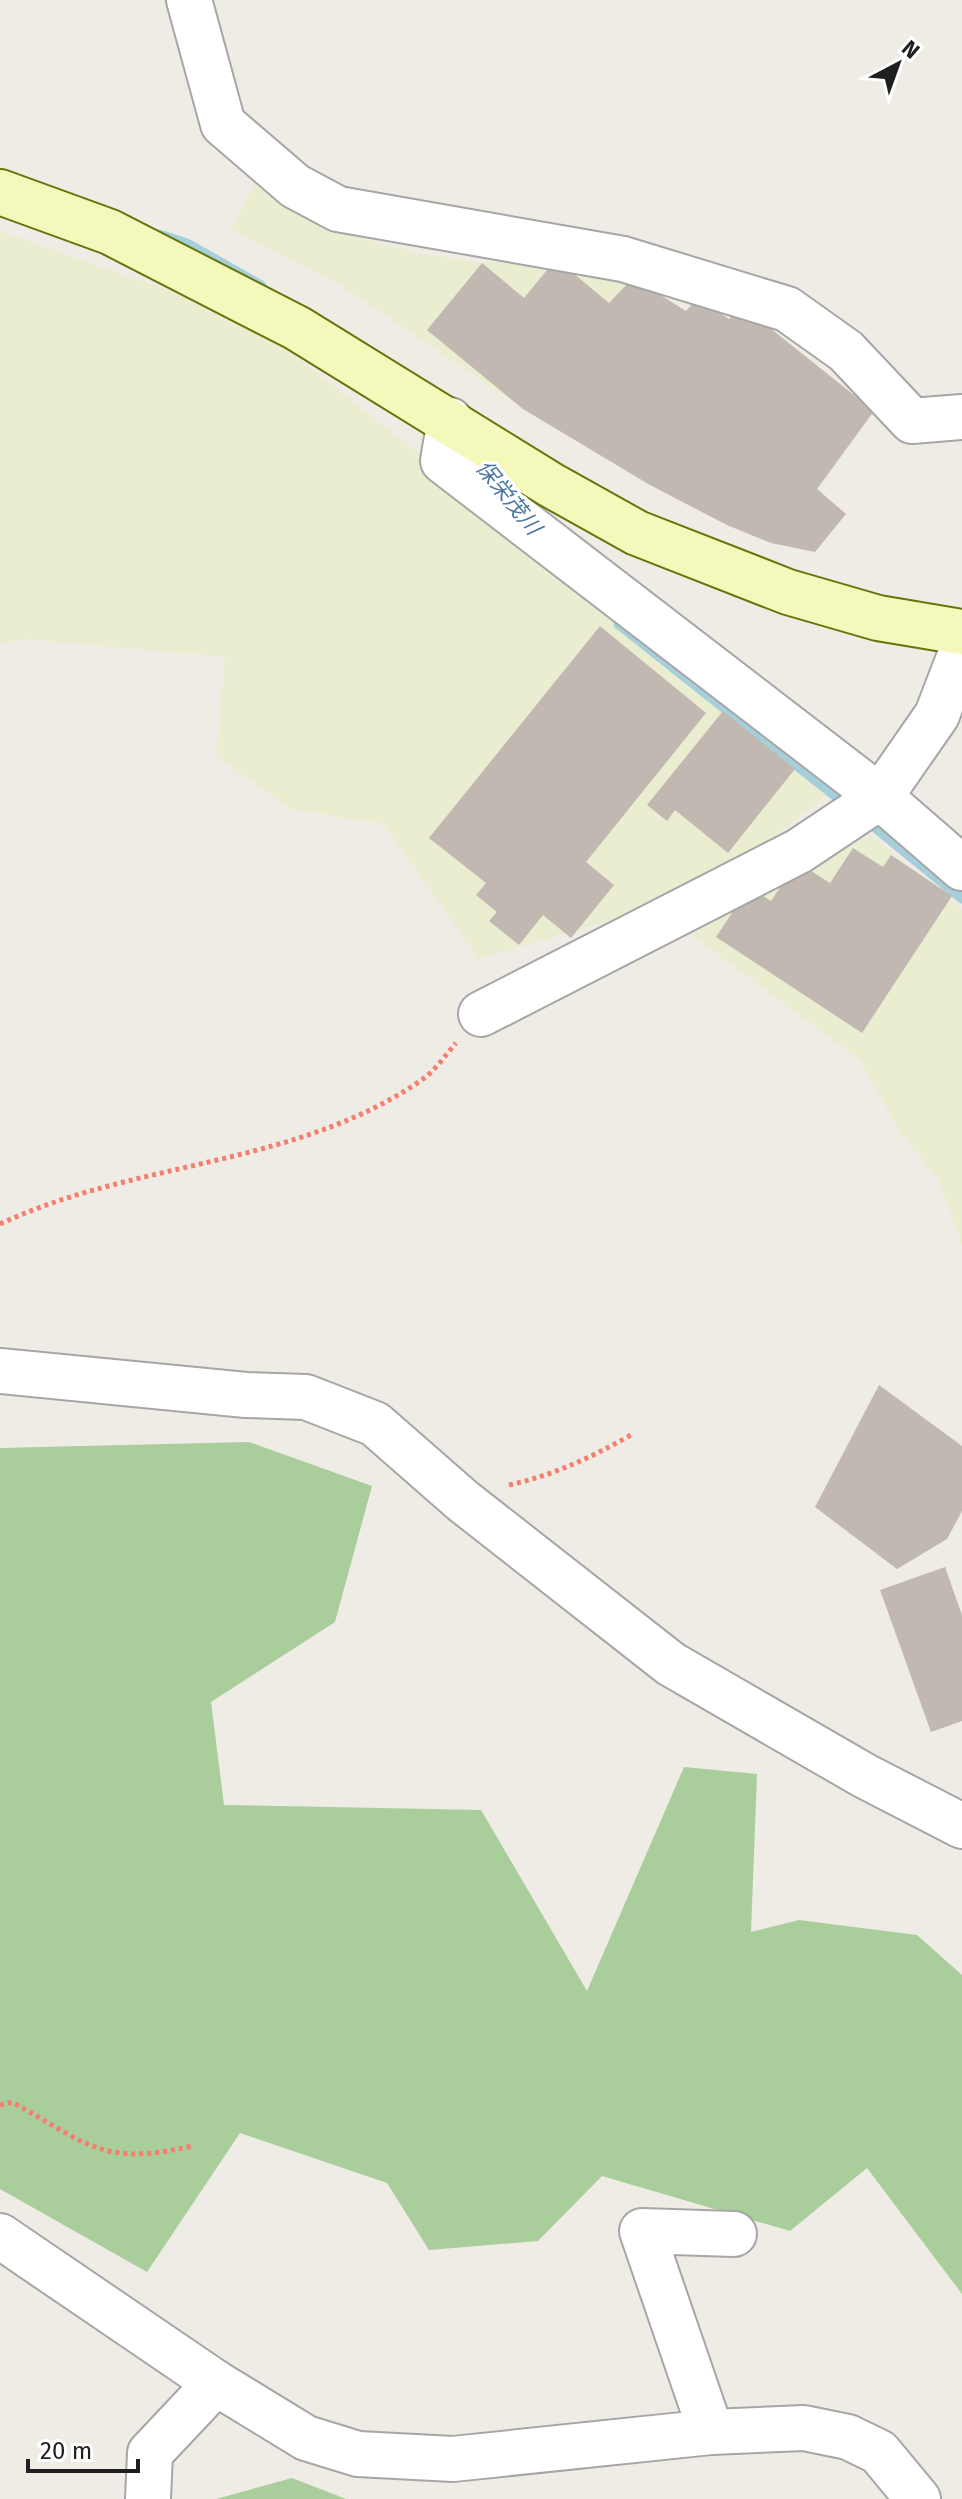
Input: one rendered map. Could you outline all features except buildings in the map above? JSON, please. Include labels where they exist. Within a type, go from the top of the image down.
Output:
[{"type":"street","points":[[189,0],[223,124],[295,186],[338,209],[623,259],[787,309],[846,351],[912,421],[962,417]]},
{"type":"street","points":[[0,192],[110,232],[297,328],[551,485],[637,533],[788,592],[878,618],[962,632]]},
{"type":"street","points":[[450,420],[443,461],[880,797],[962,868]]},
{"type":"street","points":[[481,1014],[799,851],[880,797],[937,715],[962,650]]},
{"type":"street","points":[[0,1371],[246,1395],[306,1397],[375,1424],[463,1501],[671,1664],[865,1776],[962,1826]]},
{"type":"street","points":[[711,2432],[642,2231],[734,2234]]},
{"type":"street","points":[[0,2236],[216,2383],[306,2438],[358,2454],[453,2459],[711,2432],[804,2428],[848,2437],[879,2452],[918,2499]]},
{"type":"street","points":[[148,2499],[150,2453],[216,2383]]},
{"type":"path","points":[[0,1224],[59,1198],[268,1148],[335,1128],[426,1078],[481,1014]]},
{"type":"path","points":[[463,1501],[484,1490],[548,1477],[581,1464],[631,1435]]},
{"type":"path","points":[[0,2105],[12,2102],[100,2151],[123,2156],[151,2156],[192,2146]]},
{"type":"green space","points":[[257,180],[301,213],[348,234],[416,253],[482,263],[556,259],[633,278],[686,311],[697,298],[729,318],[735,311],[771,329],[874,411],[817,489],[846,514],[815,552],[771,543],[733,528],[650,485],[528,412],[343,287],[231,231]]},
{"type":"green space","points":[[0,231],[221,309],[265,332],[552,559],[826,796],[771,839],[645,910],[479,959],[383,824],[291,809],[216,756],[225,657],[28,639],[0,643]]},
{"type":"green space","points":[[871,835],[962,910],[962,1246],[939,1180],[897,1128],[861,1061],[691,935]]},
{"type":"green space","points":[[249,1442],[372,1486],[335,1622],[211,1702],[224,1805],[481,1810],[587,1991],[684,1767],[757,1774],[751,1932],[799,1920],[917,1935],[962,1975],[962,2294],[867,2168],[790,2231],[602,2176],[538,2241],[429,2250],[387,2183],[240,2133],[147,2272],[0,2189],[0,1448]]},
{"type":"green space","points":[[292,2478],[346,2499],[216,2499]]},
{"type":"waterway","name":"保栄茂川","points":[[159,235],[187,244],[261,286]]},
{"type":"waterway","name":"保栄茂川","points":[[619,624],[850,807]]},
{"type":"waterway","name":"保栄茂川","points":[[863,817],[962,898]]}]
